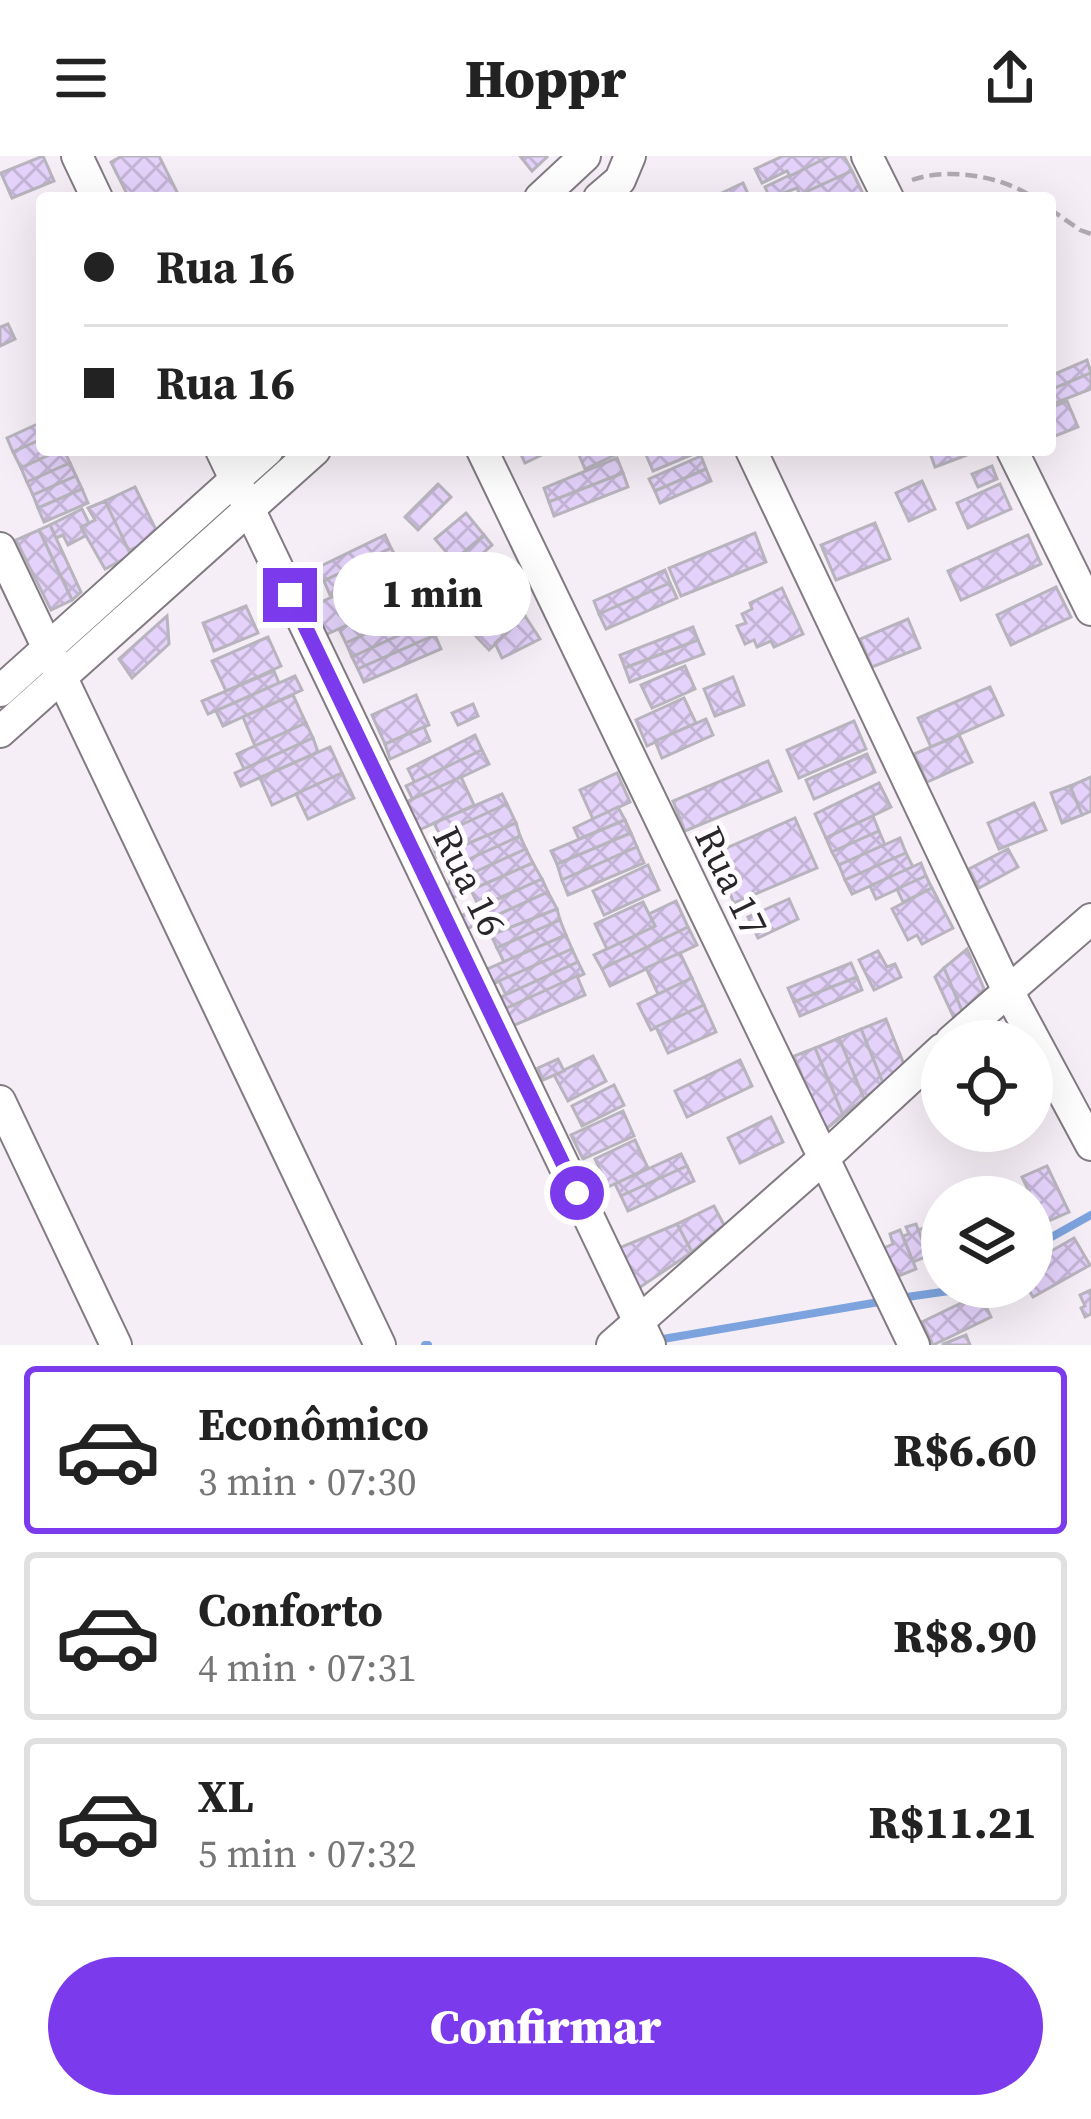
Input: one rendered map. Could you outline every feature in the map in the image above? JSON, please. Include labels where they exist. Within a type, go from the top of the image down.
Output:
[{"type":"street","points":[[76,156],[94,192]]},
{"type":"street","points":[[547,192],[586,156]]},
{"type":"street","points":[[867,156],[885,192]]},
{"type":"street","name":"Rua 16","points":[[224,456],[644,1333]]},
{"type":"street","points":[[0,732],[56,663],[262,456]]},
{"type":"street","points":[[0,691],[56,663],[308,456]]},
{"type":"street","name":"Rua 17","points":[[485,456],[914,1345]]},
{"type":"street","points":[[754,456],[1007,989],[1091,1145]]},
{"type":"street","points":[[1015,456],[1091,610]]},
{"type":"street","points":[[0,548],[380,1345]]},
{"type":"street","points":[[974,1020],[1091,919]]},
{"type":"street","points":[[612,1345],[644,1333],[921,1068]]},
{"type":"street","points":[[0,1101],[116,1345]]},
{"type":"path","points":[[895,192],[930,174],[1006,182],[1024,192]]},
{"type":"path","points":[[1056,213],[1091,233]]},
{"type":"building","points":[[43,156],[54,181],[12,198],[1,173]]},
{"type":"building","points":[[122,156],[159,156],[177,192],[126,192],[111,162]]},
{"type":"building","points":[[520,156],[546,156],[547,157],[532,171]]},
{"type":"building","points":[[783,156],[830,156],[790,176],[787,171],[762,183],[755,169]]},
{"type":"building","points":[[830,156],[844,156],[852,171],[806,192],[797,188],[767,192],[765,187]]},
{"type":"building","points":[[852,171],[862,192],[808,192]]},
{"type":"building","points":[[743,183],[747,192],[724,192]]},
{"type":"building","points":[[8,324],[15,339],[0,346],[0,327]]},
{"type":"building","points":[[1087,360],[1091,373],[1056,388],[1056,373]]},
{"type":"building","points":[[1091,373],[1091,389],[1056,403],[1056,388]]},
{"type":"building","points":[[1067,401],[1078,427],[1056,436],[1056,406]]},
{"type":"building","points":[[36,425],[36,442],[13,452],[7,438]]},
{"type":"building","points":[[36,442],[36,456],[47,456],[21,468],[13,452]]},
{"type":"building","points":[[47,456],[67,456],[70,463],[27,482],[21,468]]},
{"type":"building","points":[[580,456],[613,456],[585,469]]},
{"type":"building","points":[[647,456],[689,456],[653,471]]},
{"type":"building","points":[[701,456],[706,469],[655,491],[649,479]]},
{"type":"building","points":[[931,456],[964,456],[935,467]]},
{"type":"building","points":[[617,458],[623,473],[549,502],[544,488]]},
{"type":"building","points":[[70,463],[76,476],[33,495],[27,482]]},
{"type":"building","points":[[992,466],[997,479],[978,487],[972,474]]},
{"type":"building","points":[[706,469],[711,481],[660,503],[655,491]]},
{"type":"building","points":[[623,473],[628,487],[554,516],[549,502]]},
{"type":"building","points":[[76,476],[82,489],[38,508],[33,495]]},
{"type":"building","points":[[922,481],[935,509],[909,521],[896,493]]},
{"type":"building","points":[[438,484],[451,497],[418,530],[405,517]]},
{"type":"building","points":[[1000,484],[1011,509],[968,528],[957,503]]},
{"type":"building","points":[[135,487],[159,536],[128,551],[105,501]]},
{"type":"building","points":[[82,489],[88,503],[44,522],[38,508]]},
{"type":"building","points":[[105,501],[131,555],[105,569],[81,527],[95,520],[88,508]]},
{"type":"building","points":[[82,509],[89,523],[81,527],[85,536],[68,545],[63,535],[56,538],[50,525]]},
{"type":"building","points":[[466,513],[484,535],[454,561],[435,539]]},
{"type":"building","points":[[875,523],[890,559],[836,580],[821,545]]},
{"type":"building","points":[[50,525],[81,592],[72,600],[39,530]]},
{"type":"building","points":[[39,530],[72,600],[51,610],[16,540]]},
{"type":"building","points":[[755,533],[766,562],[681,596],[669,568]]},
{"type":"building","points":[[385,535],[391,548],[324,581],[317,568]]},
{"type":"building","points":[[484,535],[492,545],[440,591],[430,581]]},
{"type":"building","points":[[1028,535],[1041,564],[961,600],[948,571]]},
{"type":"building","points":[[391,548],[399,562],[330,595],[324,581]]},
{"type":"building","points":[[500,558],[509,568],[475,599],[466,589]]},
{"type":"building","points":[[509,568],[522,581],[478,619],[467,606]]},
{"type":"building","points":[[665,570],[670,583],[599,614],[594,601]]},
{"type":"building","points":[[670,583],[677,598],[606,629],[599,614]]},
{"type":"building","points":[[1056,587],[1071,617],[1011,645],[997,615]]},
{"type":"building","points":[[782,588],[803,634],[774,647],[771,641],[757,647],[754,640],[745,644],[737,626],[746,623],[742,614],[752,609],[750,603]]},
{"type":"building","points":[[415,594],[422,608],[346,643],[339,629]]},
{"type":"building","points":[[506,595],[525,616],[489,650],[469,629]]},
{"type":"building","points":[[334,596],[347,625],[325,635],[311,607]]},
{"type":"building","points":[[246,606],[258,633],[214,651],[203,623]]},
{"type":"building","points":[[422,608],[428,622],[352,657],[346,643]]},
{"type":"building","points":[[167,616],[169,644],[132,678],[119,659]]},
{"type":"building","points":[[525,616],[540,639],[502,658],[495,643]]},
{"type":"building","points":[[908,619],[920,648],[872,667],[860,639]]},
{"type":"building","points":[[428,622],[435,635],[358,669],[352,657]]},
{"type":"building","points":[[693,627],[698,640],[625,668],[620,655]]},
{"type":"building","points":[[435,635],[441,649],[364,682],[358,669]]},
{"type":"building","points":[[268,637],[281,666],[226,691],[212,661]]},
{"type":"building","points":[[698,640],[704,654],[630,682],[625,668]]},
{"type":"building","points":[[685,666],[695,689],[652,708],[641,685]]},
{"type":"building","points":[[274,671],[279,683],[208,714],[202,701]]},
{"type":"building","points":[[295,676],[302,690],[223,726],[216,711]]},
{"type":"building","points":[[733,677],[744,705],[715,716],[704,689]]},
{"type":"building","points":[[990,687],[1003,715],[931,747],[918,718]]},
{"type":"building","points":[[293,695],[306,723],[255,746],[243,717]]},
{"type":"building","points":[[416,695],[429,725],[385,744],[372,715]]},
{"type":"building","points":[[684,698],[696,723],[647,746],[636,720]]},
{"type":"building","points":[[473,704],[478,716],[458,725],[452,713]]},
{"type":"building","points":[[706,719],[713,735],[662,758],[655,741]]},
{"type":"building","points":[[854,721],[866,749],[799,778],[787,750]]},
{"type":"building","points":[[306,723],[313,738],[244,769],[237,754]]},
{"type":"building","points":[[424,727],[430,741],[390,759],[385,744]]},
{"type":"building","points":[[475,735],[482,750],[415,783],[408,769]]},
{"type":"building","points":[[959,735],[972,762],[927,782],[914,754]]},
{"type":"building","points":[[313,738],[318,752],[241,786],[235,773]]},
{"type":"building","points":[[330,747],[342,773],[272,805],[260,778]]},
{"type":"building","points":[[482,750],[489,764],[413,800],[406,786]]},
{"type":"building","points":[[867,754],[875,772],[814,799],[806,780]]},
{"type":"building","points":[[768,761],[781,791],[685,831],[673,801]]},
{"type":"building","points":[[342,773],[354,798],[308,819],[296,794]]},
{"type":"building","points":[[617,773],[630,802],[593,819],[580,790]]},
{"type":"building","points":[[461,777],[474,805],[417,831],[404,803]]},
{"type":"building","points":[[1091,777],[1091,811],[1082,815],[1070,786]]},
{"type":"building","points":[[879,783],[891,807],[826,838],[815,814]]},
{"type":"building","points":[[1070,786],[1082,815],[1062,823],[1051,793]]},
{"type":"building","points":[[502,794],[507,804],[440,835],[434,823]]},
{"type":"building","points":[[1034,803],[1046,830],[999,849],[988,823]]},
{"type":"building","points":[[507,804],[516,823],[437,857],[430,839]]},
{"type":"building","points":[[618,807],[625,820],[579,839],[574,828]]},
{"type":"building","points":[[873,816],[879,831],[832,852],[826,838]]},
{"type":"building","points":[[795,818],[817,868],[734,903],[713,854]]},
{"type":"building","points":[[625,820],[631,833],[557,864],[551,851]]},
{"type":"building","points":[[516,823],[520,836],[453,867],[446,853]]},
{"type":"building","points":[[879,831],[885,845],[839,865],[832,852]]},
{"type":"building","points":[[631,833],[637,847],[562,880],[557,864]]},
{"type":"building","points":[[520,836],[526,849],[451,883],[445,870]]},
{"type":"building","points":[[900,838],[906,853],[845,880],[839,865]]},
{"type":"building","points":[[637,847],[644,863],[568,895],[562,880]]},
{"type":"building","points":[[526,849],[533,863],[450,899],[444,886]]},
{"type":"building","points":[[1008,849],[1018,867],[979,888],[969,869]]},
{"type":"building","points":[[906,853],[913,867],[852,894],[845,880]]},
{"type":"building","points":[[533,863],[542,879],[479,907],[471,890]]},
{"type":"building","points":[[921,863],[926,876],[876,899],[870,886]]},
{"type":"building","points":[[648,865],[659,890],[604,915],[593,891]]},
{"type":"building","points":[[926,876],[932,888],[903,902],[897,889]]},
{"type":"building","points":[[542,879],[548,892],[462,931],[456,918]]},
{"type":"building","points":[[932,888],[953,928],[922,944],[917,935],[908,940],[892,909]]},
{"type":"building","points":[[548,892],[557,909],[484,938],[478,924]]},
{"type":"building","points":[[789,899],[798,919],[758,938],[748,917]]},
{"type":"building","points":[[676,901],[688,927],[602,969],[594,955],[655,926],[649,914]]},
{"type":"building","points":[[643,902],[655,926],[607,949],[595,924]]},
{"type":"building","points":[[557,909],[560,920],[497,948],[491,935]]},
{"type":"building","points":[[560,920],[566,935],[504,962],[497,948]]},
{"type":"building","points":[[688,927],[697,945],[610,986],[602,969]]},
{"type":"building","points":[[566,935],[572,949],[493,984],[487,969]]},
{"type":"building","points":[[572,949],[578,962],[506,995],[499,981]]},
{"type":"building","points":[[967,949],[984,989],[962,1011],[944,968]]},
{"type":"building","points":[[878,951],[887,967],[895,964],[901,977],[874,990],[859,960]]},
{"type":"building","points":[[680,953],[692,978],[658,994],[646,968]]},
{"type":"building","points":[[578,962],[584,974],[506,1009],[501,997]]},
{"type":"building","points":[[851,963],[857,977],[794,1002],[788,988]]},
{"type":"building","points":[[944,968],[962,1011],[954,1018],[935,977]]},
{"type":"building","points":[[577,976],[585,995],[510,1027],[502,1010]]},
{"type":"building","points":[[857,977],[862,990],[800,1016],[794,1002]]},
{"type":"building","points":[[692,978],[704,1005],[651,1030],[638,1004]]},
{"type":"building","points":[[704,1005],[716,1032],[668,1053],[656,1027]]},
{"type":"building","points":[[886,1019],[905,1067],[883,1083],[861,1029]]},
{"type":"building","points":[[861,1029],[883,1083],[864,1099],[839,1038]]},
{"type":"building","points":[[839,1038],[864,1099],[843,1115],[815,1048]]},
{"type":"building","points":[[815,1048],[843,1115],[824,1131],[794,1056]]},
{"type":"building","points":[[593,1056],[606,1081],[568,1101],[554,1075]]},
{"type":"building","points":[[558,1059],[564,1071],[543,1080],[538,1068]]},
{"type":"building","points":[[740,1060],[752,1086],[687,1117],[675,1091]]},
{"type":"building","points":[[614,1085],[624,1105],[582,1126],[572,1106]]},
{"type":"building","points":[[623,1111],[634,1136],[583,1159],[571,1135]]},
{"type":"building","points":[[771,1117],[783,1142],[740,1163],[728,1138]]},
{"type":"building","points":[[635,1140],[648,1168],[608,1187],[595,1159]]},
{"type":"building","points":[[681,1154],[687,1166],[621,1196],[615,1184]]},
{"type":"building","points":[[687,1166],[694,1181],[628,1211],[621,1196]]},
{"type":"building","points":[[1047,1166],[1052,1176],[1024,1176]]},
{"type":"building","points":[[1053,1179],[1069,1212],[1053,1219]]},
{"type":"building","points":[[714,1206],[724,1225],[692,1252],[677,1224]]},
{"type":"building","points":[[677,1224],[692,1252],[636,1290],[619,1248]]},
{"type":"building","points":[[916,1224],[921,1237],[921,1259],[913,1262],[903,1236],[909,1234],[906,1227]]},
{"type":"building","points":[[900,1230],[916,1269],[896,1277],[884,1248],[893,1244],[890,1234]]},
{"type":"building","points":[[1074,1238],[1090,1265],[1053,1286],[1053,1250]]},
{"type":"building","points":[[1091,1290],[1091,1314],[1085,1317],[1080,1295]]},
{"type":"building","points":[[951,1308],[987,1308],[991,1317],[933,1345],[922,1322]]},
{"type":"building","points":[[966,1335],[970,1345],[943,1345],[943,1344]]},
{"type":"waterway","points":[[1053,1236],[1091,1215]]},
{"type":"waterway","points":[[900,1298],[921,1295]]},
{"type":"waterway","points":[[657,1340],[885,1301]]},
{"type":"route","points":[[290,595],[577,1193]]}]
